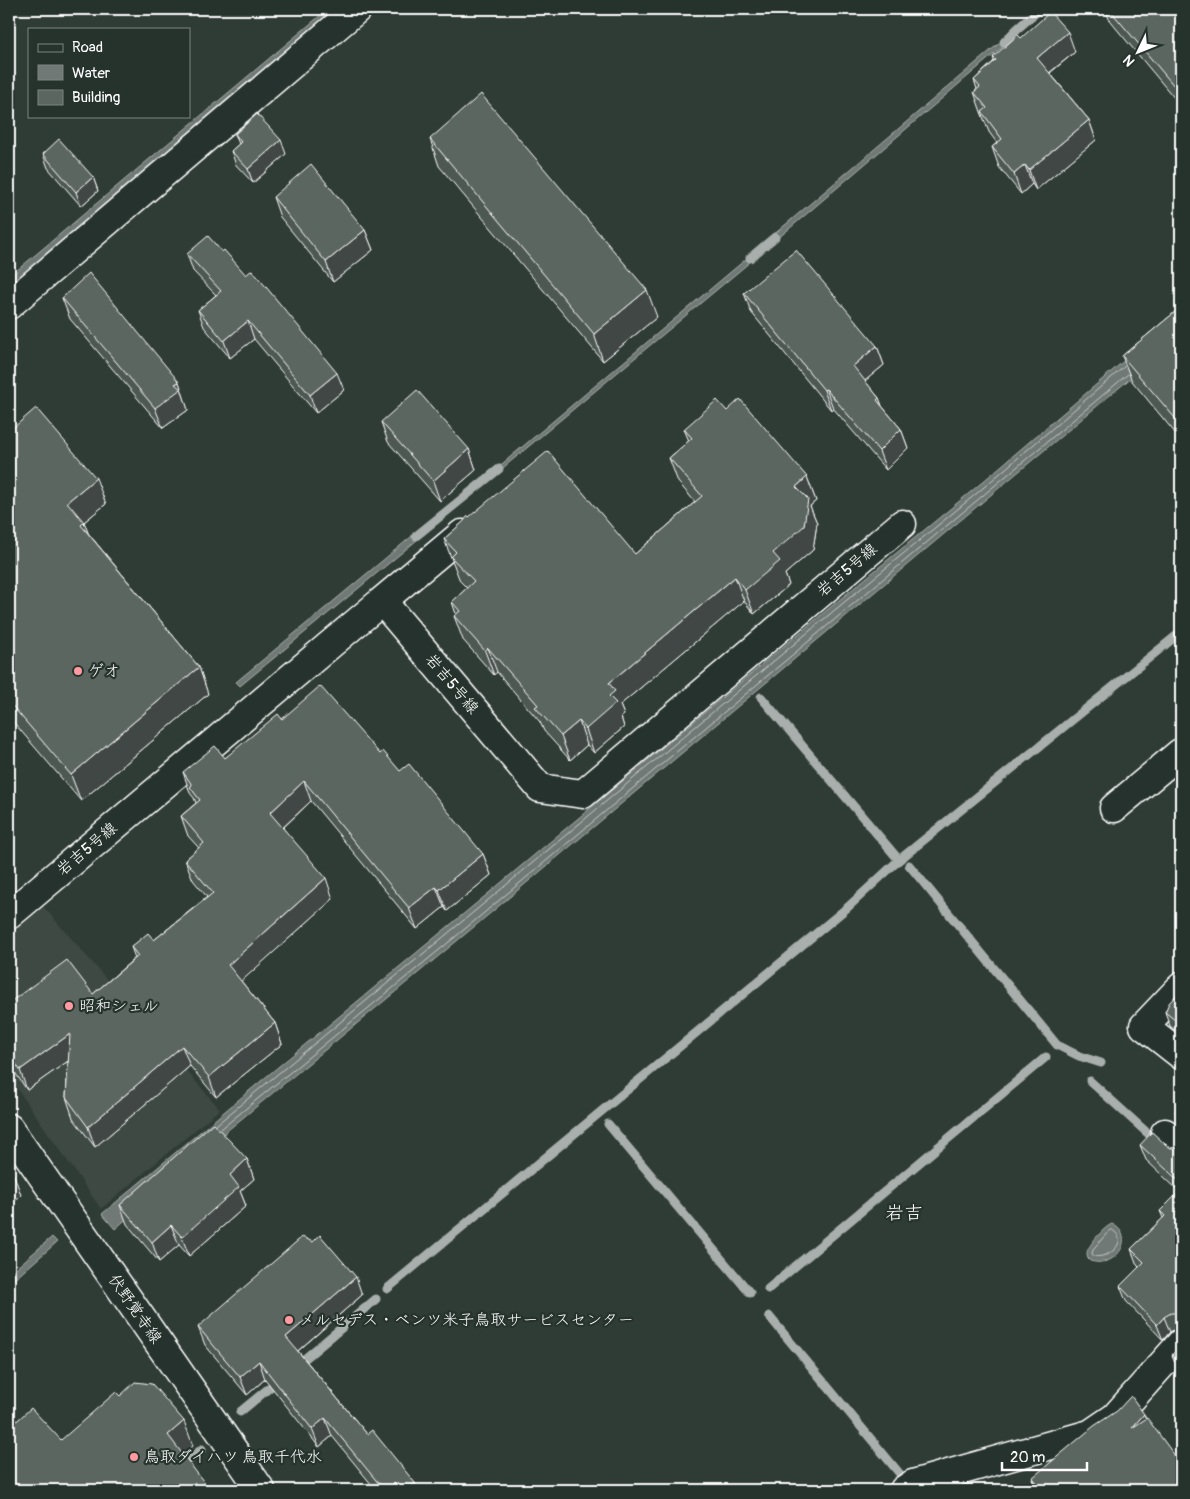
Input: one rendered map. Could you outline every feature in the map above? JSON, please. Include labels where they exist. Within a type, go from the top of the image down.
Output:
[{"type":"street","points":[[9,305],[357,9]]},
{"type":"street","name":"岩吉5号線","points":[[9,915],[382,601],[540,788],[583,794],[902,524]]},
{"type":"street","points":[[382,601],[462,534]]},
{"type":"street","points":[[1114,808],[1181,753]]},
{"type":"street","points":[[1181,987],[1144,1026],[1181,1055]]},
{"type":"street","name":"伏野覚寺線","points":[[9,1128],[261,1490]]},
{"type":"street","points":[[915,1488],[1039,1447],[1090,1434],[1115,1417],[1181,1343]]},
{"type":"shaded area","name":"昭和シェル","points":[[43,906],[220,1109],[101,1209],[9,1077],[9,934]]},
{"type":"water","points":[[328,9],[343,9],[9,289],[9,277]]},
{"type":"water","points":[[1010,34],[1014,37],[769,246],[765,242]]},
{"type":"water","points":[[758,249],[762,252],[492,477],[490,474]]},
{"type":"water","points":[[1181,312],[1181,336],[228,1130],[115,1229],[102,1214],[973,490]]},
{"type":"water","points":[[423,527],[428,531],[240,686],[236,682]]},
{"type":"water","points":[[1112,1224],[1122,1234],[1123,1240],[1120,1251],[1110,1260],[1103,1262],[1090,1261],[1087,1251],[1101,1233]]},
{"type":"water","points":[[52,1237],[57,1242],[9,1284],[9,1274]]},
{"type":"building","points":[[1109,9],[1181,9],[1181,94]]},
{"type":"building","points":[[1050,12],[1068,32],[1037,58],[1089,120],[1029,170],[1025,165],[1014,174],[992,147],[1002,139],[982,112],[987,108],[974,92],[980,87],[974,80],[996,60],[993,57],[1018,35],[1021,38]]},
{"type":"building","points":[[481,94],[647,290],[594,334],[430,139]]},
{"type":"building","points":[[257,114],[281,140],[248,169],[231,151],[241,142],[235,134]]},
{"type":"building","points":[[59,139],[93,177],[76,192],[43,154]]},
{"type":"building","points":[[311,164],[365,230],[326,262],[273,197]]},
{"type":"building","points":[[208,236],[222,252],[224,250],[246,275],[252,270],[337,373],[310,395],[248,321],[224,341],[198,310],[221,291],[187,254]]},
{"type":"building","points":[[796,250],[877,346],[853,366],[879,398],[877,400],[901,429],[879,451],[826,389],[824,390],[744,293]]},
{"type":"building","points":[[89,273],[179,382],[175,384],[181,389],[155,408],[62,298]]},
{"type":"building","points":[[1181,307],[1181,425],[1122,356]]},
{"type":"building","points":[[417,390],[469,449],[433,481],[381,422]]},
{"type":"building","points":[[740,399],[807,477],[796,487],[808,499],[804,526],[773,553],[780,561],[745,590],[735,577],[609,683],[615,691],[609,696],[616,703],[586,729],[579,721],[561,736],[535,707],[538,705],[488,648],[485,651],[454,616],[460,611],[452,602],[474,581],[451,557],[456,552],[444,539],[468,516],[548,451],[635,554],[702,496],[669,458],[692,438],[684,429],[717,400],[727,411]]},
{"type":"building","points":[[36,408],[96,478],[67,502],[84,522],[81,525],[199,667],[71,775],[9,702],[9,423],[13,428]]},
{"type":"building","points":[[320,686],[380,754],[383,751],[400,771],[409,764],[483,854],[439,890],[436,887],[409,908],[304,781],[270,813],[326,878],[228,965],[275,1023],[209,1077],[182,1046],[88,1127],[66,1097],[70,1034],[20,1070],[9,1054],[9,1003],[67,960],[93,994],[138,956],[131,947],[148,933],[154,940],[213,893],[185,860],[204,843],[181,816],[200,800],[190,787],[192,785],[183,772],[215,746],[225,758],[278,714],[282,719]]},
{"type":"building","points":[[1181,990],[1181,1025],[1165,1012],[1169,1003]]},
{"type":"building","points":[[1181,1107],[1181,1117],[1175,1111]]},
{"type":"building","points":[[213,1123],[247,1159],[230,1175],[239,1187],[182,1237],[171,1225],[152,1242],[120,1205]]},
{"type":"building","points":[[1152,1132],[1171,1148],[1181,1147],[1181,1183],[1140,1145]]},
{"type":"building","points":[[9,1170],[14,1175],[9,1179]]},
{"type":"building","points":[[1181,1190],[1181,1314],[1171,1313],[1164,1317],[1157,1325],[1120,1286],[1144,1262],[1131,1249],[1165,1216],[1160,1211]]},
{"type":"building","points":[[320,1235],[356,1277],[286,1337],[367,1434],[372,1430],[415,1483],[407,1490],[384,1490],[325,1418],[312,1429],[259,1361],[240,1377],[198,1327],[302,1237],[313,1242]]},
{"type":"building","points":[[1181,1345],[1181,1362],[1172,1355]]},
{"type":"building","points":[[135,1382],[152,1384],[184,1421],[168,1435],[210,1490],[9,1490],[9,1428],[31,1408],[61,1440],[116,1392],[120,1396]]},
{"type":"building","points":[[1131,1396],[1144,1414],[1132,1428],[1147,1418],[1181,1464],[1181,1490],[1042,1490],[1032,1478],[1094,1426],[1117,1411]]},
{"type":"waterway","points":[[1004,42],[1040,9]]},
{"type":"waterway","points":[[750,258],[775,237]]},
{"type":"waterway","points":[[416,536],[499,469]]},
{"type":"waterway","points":[[387,1289],[848,907],[899,860],[1181,632]]},
{"type":"waterway","points":[[761,697],[899,860]]},
{"type":"waterway","points":[[909,865],[1057,1045],[1079,1056],[1101,1063]]},
{"type":"waterway","points":[[768,1289],[1046,1057]]},
{"type":"waterway","points":[[1090,1081],[1154,1139]]},
{"type":"waterway","points":[[608,1124],[750,1293]]},
{"type":"waterway","points":[[296,1366],[376,1299]]},
{"type":"waterway","points":[[769,1316],[900,1474]]},
{"type":"waterway","points":[[240,1412],[280,1379]]},
{"type":"waterway","points":[[179,1468],[202,1449]]},
{"type":"place","name":"ゲオ","points":[[78,671]]},
{"type":"place","name":"昭和シェル","points":[[69,1006]]},
{"type":"place","name":"メルセデス・ベンツ米子鳥取サービスセンター","points":[[289,1320]]},
{"type":"place","name":"鳥取ダイハツ 鳥取千代水","points":[[134,1457]]},
{"type":"district","name":"岩吉","points":[[904,1213]]}]
